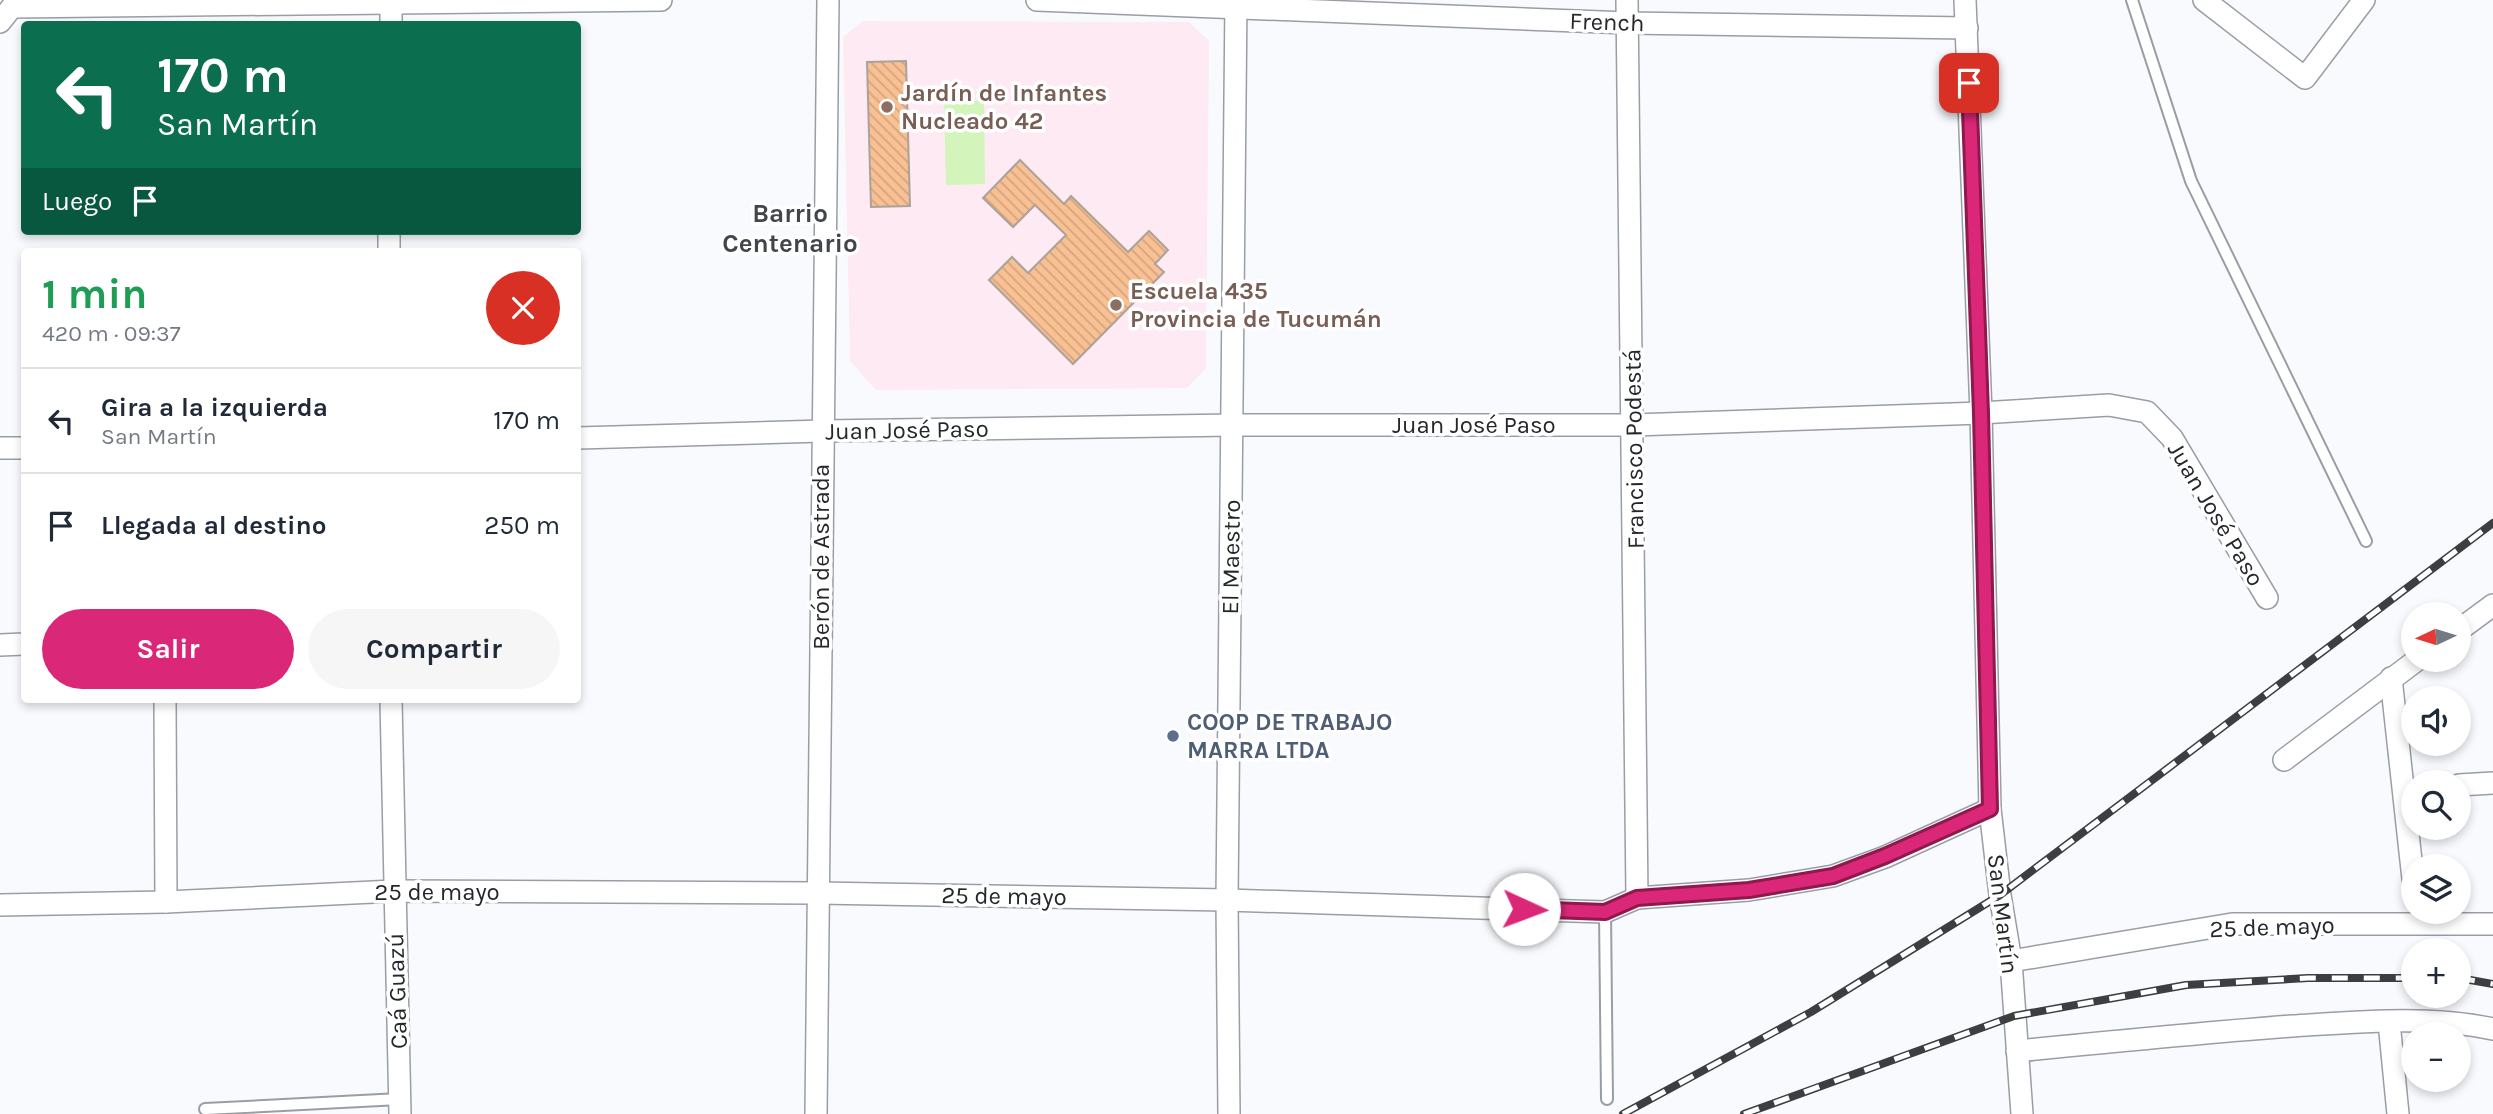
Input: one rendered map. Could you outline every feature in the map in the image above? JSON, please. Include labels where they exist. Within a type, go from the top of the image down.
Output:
[{"type":"street","points":[[0,22],[12,7],[391,9],[661,0]]},
{"type":"street","name":"Berón de Astrada","points":[[816,1114],[828,0]]},
{"type":"street","name":"French","points":[[1037,0],[1236,5],[1628,23],[1967,28]]},
{"type":"street","name":"Francisco Podestá","points":[[1627,0],[1634,425],[1637,898]]},
{"type":"street","name":"San Martín","points":[[1965,0],[1981,413],[1990,809],[2011,961],[2022,1114]]},
{"type":"street","points":[[2204,0],[2305,78],[2364,0]]},
{"type":"street","name":"El Maestro","points":[[1229,1114],[1227,900],[1236,5]]},
{"type":"street","name":"Juan José Paso","points":[[581,438],[822,431],[1233,425],[1634,425],[1981,413],[2109,405],[2147,412],[2172,438],[2267,598]]},
{"type":"street","points":[[0,448],[21,448]]},
{"type":"street","points":[[2471,621],[2493,605]]},
{"type":"street","points":[[0,645],[21,644]]},
{"type":"street","points":[[2284,760],[2401,671]]},
{"type":"street","points":[[2391,678],[2405,770]]},
{"type":"street","points":[[165,703],[166,902]]},
{"type":"street","name":"Caá Guazú","points":[[391,703],[400,1107]]},
{"type":"street","points":[[2471,784],[2493,783]]},
{"type":"street","name":"25 de mayo","points":[[0,905],[166,902],[394,891],[819,893],[1227,900],[1605,912],[1637,898],[1749,890],[1833,876],[1990,809]]},
{"type":"street","name":"25 de mayo","points":[[2011,961],[2232,924],[2401,919]]},
{"type":"street","name":"25 de mayo","points":[[2471,922],[2493,924]]},
{"type":"street","points":[[2017,1051],[2334,1023],[2459,1022],[2493,1029]]},
{"type":"street","points":[[2389,1023],[2398,1114]]},
{"type":"lane","points":[[2132,0],[2190,181],[2366,541]]},
{"type":"lane","points":[[1605,912],[1607,1099]]},
{"type":"lane","points":[[205,1109],[400,1107]]},
{"type":"shaded area","points":[[863,21],[1189,22],[1209,41],[1206,368],[1187,388],[876,390],[850,361],[843,37]]},
{"type":"green space","points":[[984,100],[985,184],[946,185],[944,101]]},
{"type":"building","points":[[906,61],[910,206],[871,207],[867,62]]},
{"type":"building","points":[[1020,160],[1064,204],[1071,196],[1128,252],[1149,231],[1168,250],[1155,264],[1164,272],[1073,364],[989,280],[1012,257],[1028,273],[1066,235],[1035,205],[1013,227],[983,198]]},
{"type":"railway","points":[[1623,1114],[1811,1012],[2000,895],[2493,523]]},
{"type":"railway","points":[[1744,1114],[2014,1016],[2186,985],[2308,978],[2401,978]]},
{"type":"railway","points":[[2471,980],[2493,984]]},
{"type":"place","name":"Jardín de Infantes Nucleado 42","points":[[887,107]]},
{"type":"place","name":"Escuela 435 Provincia de Tucumán","points":[[1116,305]]},
{"type":"place","name":"COOP DE TRABAJO MARRA LTDA","points":[[1173,736]]},
{"type":"district","name":"Barrio Centenario","points":[[790,228]]},
{"type":"route","points":[[1524,909],[1605,912],[1637,898],[1749,890],[1833,876],[1990,809],[1981,413],[1969,83]]}]
